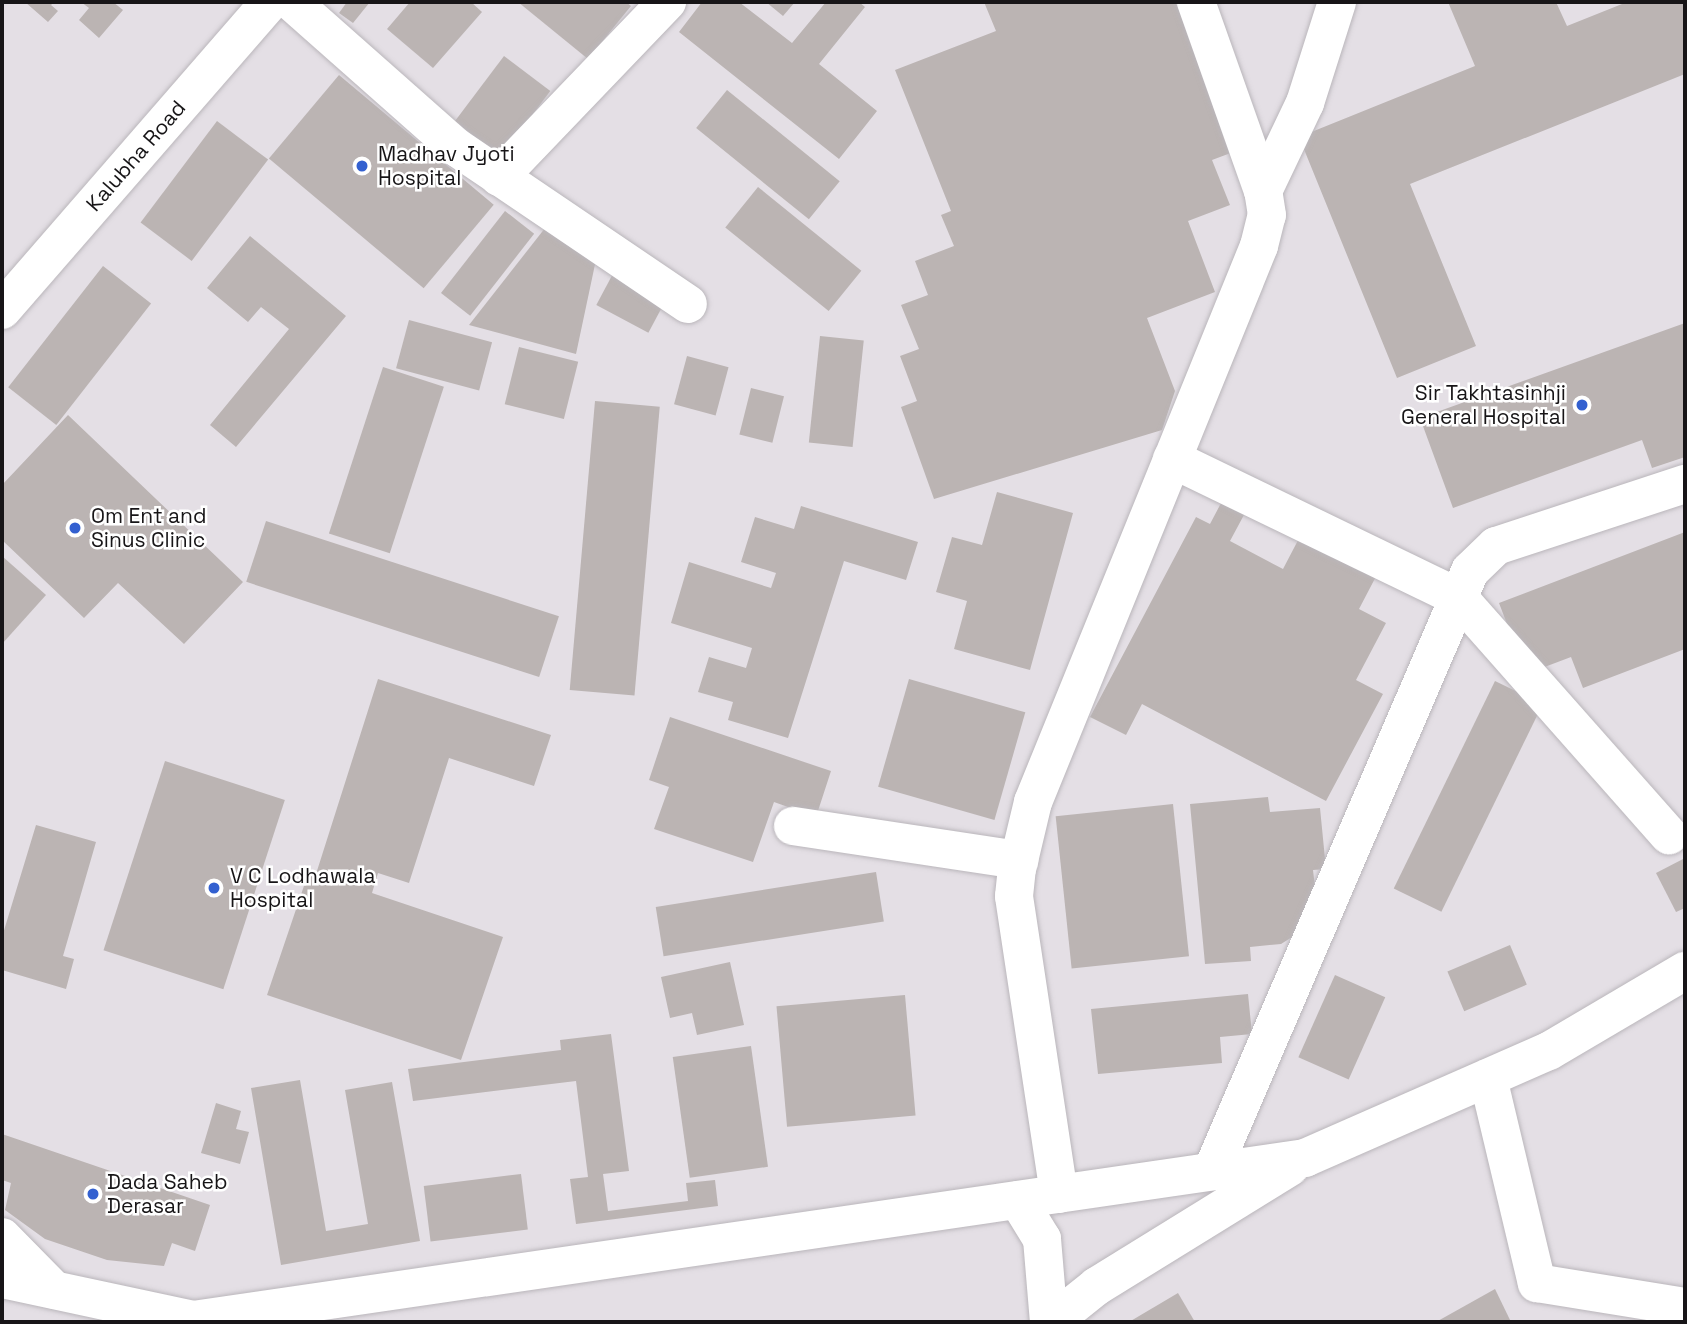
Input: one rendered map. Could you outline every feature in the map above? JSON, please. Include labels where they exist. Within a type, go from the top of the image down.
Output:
[{"type":"street","name":"Kalubha Road","points":[[2,310],[270,2]]},
{"type":"street","points":[[292,2],[456,147],[688,304]]},
{"type":"street","points":[[499,177],[667,2]]},
{"type":"street","points":[[1059,1194],[1014,896],[1019,860],[1033,802],[1259,246],[1268,215],[1264,191],[1195,2]]},
{"type":"street","points":[[1264,191],[1305,103],[1337,2]]},
{"type":"street","points":[[1172,459],[1459,598],[1669,835]]},
{"type":"street","points":[[1212,1171],[1470,571],[1496,546],[1685,484]]},
{"type":"street","points":[[793,826],[1019,860]]},
{"type":"street","points":[[1051,1322],[1097,1286],[1305,1158],[1549,1051],[1685,971]]},
{"type":"street","points":[[1488,1078],[1537,1283],[1685,1307]]},
{"type":"street","points":[[2,1279],[196,1321],[1305,1158]]},
{"type":"street","points":[[1018,1200],[1042,1239],[1051,1322]]},
{"type":"street","points":[[2,1237],[54,1290]]},
{"type":"building","points":[[25,2],[54,2],[51,5],[58,11],[48,22]]},
{"type":"building","points":[[81,2],[113,2],[123,10],[99,38],[79,20],[89,8]]},
{"type":"building","points":[[347,2],[370,2],[353,23],[339,13]]},
{"type":"building","points":[[410,2],[471,2],[482,12],[433,68],[387,29]]},
{"type":"building","points":[[518,2],[626,2],[631,6],[588,59]]},
{"type":"building","points":[[702,2],[739,2],[792,43],[826,2],[859,2],[865,7],[819,64],[877,111],[839,159],[679,32]]},
{"type":"building","points":[[766,2],[795,2],[783,16]]},
{"type":"building","points":[[984,2],[1177,2],[1236,151],[1212,160],[1230,205],[1188,221],[1215,292],[1147,318],[1175,391],[1162,430],[934,499],[901,407],[917,401],[900,356],[919,349],[901,305],[928,295],[915,261],[954,246],[941,215],[951,211],[895,70],[996,31]]},
{"type":"building","points":[[1448,2],[1556,2],[1567,26],[1627,2],[1685,2],[1685,74],[1410,184],[1476,346],[1397,378],[1299,137],[1475,66]]},
{"type":"building","points":[[504,56],[550,91],[501,156],[455,121]]},
{"type":"building","points":[[339,75],[494,205],[424,288],[269,158]]},
{"type":"building","points":[[727,90],[840,181],[809,219],[696,128]]},
{"type":"building","points":[[217,121],[268,160],[192,261],[141,222]]},
{"type":"building","points":[[758,187],[861,271],[829,311],[725,227]]},
{"type":"building","points":[[505,211],[534,234],[470,316],[441,293]]},
{"type":"building","points":[[549,223],[597,255],[576,354],[469,325]]},
{"type":"building","points":[[250,236],[346,316],[236,447],[210,425],[289,329],[261,307],[248,322],[207,288]]},
{"type":"building","points":[[103,266],[151,304],[56,425],[8,387]]},
{"type":"building","points":[[616,268],[668,296],[648,333],[596,305]]},
{"type":"building","points":[[409,320],[492,342],[479,391],[396,368]]},
{"type":"building","points":[[1685,323],[1685,457],[1652,468],[1642,440],[1453,508],[1420,418]]},
{"type":"building","points":[[820,336],[864,341],[853,447],[809,442]]},
{"type":"building","points":[[519,347],[578,362],[564,419],[505,404]]},
{"type":"building","points":[[687,356],[729,367],[716,415],[674,404]]},
{"type":"building","points":[[383,367],[444,387],[390,553],[329,533]]},
{"type":"building","points":[[751,388],[784,396],[772,443],[739,435]]},
{"type":"building","points":[[595,401],[660,407],[634,696],[570,690]]},
{"type":"building","points":[[68,415],[243,582],[184,644],[118,583],[84,618],[2,540],[2,485]]},
{"type":"building","points":[[1229,488],[1252,500],[1230,541],[1283,569],[1306,525],[1382,565],[1359,609],[1386,623],[1356,680],[1383,694],[1326,801],[1142,704],[1126,735],[1090,717],[1196,517],[1210,524]]},
{"type":"building","points":[[997,492],[1073,513],[1030,670],[954,649],[967,601],[936,592],[952,537],[982,545]]},
{"type":"building","points":[[801,506],[918,542],[906,580],[844,561],[788,738],[728,720],[733,702],[698,692],[709,657],[746,668],[752,648],[671,623],[689,562],[771,588],[776,573],[741,562],[755,517],[794,529]]},
{"type":"building","points":[[266,521],[559,616],[539,677],[246,582]]},
{"type":"building","points":[[1685,532],[1685,649],[1583,688],[1571,657],[1526,674],[1499,603]]},
{"type":"building","points":[[2,556],[46,595],[2,644]]},
{"type":"building","points":[[378,679],[551,735],[534,786],[449,758],[409,883],[378,873],[372,893],[503,937],[461,1060],[267,995],[309,871],[316,874]]},
{"type":"building","points":[[909,679],[1025,712],[994,820],[878,787]]},
{"type":"building","points":[[1495,681],[1543,704],[1441,912],[1394,889]]},
{"type":"building","points":[[670,717],[831,771],[816,817],[774,802],[753,862],[654,829],[669,787],[649,780]]},
{"type":"building","points":[[165,761],[285,800],[223,989],[104,950]]},
{"type":"building","points":[[1268,797],[1270,812],[1320,808],[1326,869],[1313,870],[1318,913],[1305,929],[1281,944],[1250,947],[1251,961],[1205,964],[1190,804]]},
{"type":"building","points":[[1173,804],[1189,956],[1072,968],[1056,816]]},
{"type":"building","points":[[36,825],[96,842],[63,956],[74,959],[66,989],[2,970],[2,937]]},
{"type":"building","points":[[1685,858],[1685,908],[1676,912],[1656,873]]},
{"type":"building","points":[[876,872],[884,921],[664,956],[656,907]]},
{"type":"building","points":[[1510,945],[1527,985],[1464,1011],[1447,972]]},
{"type":"building","points":[[730,962],[744,1025],[697,1035],[692,1013],[670,1018],[661,977]]},
{"type":"building","points":[[1335,975],[1385,997],[1349,1080],[1298,1057]]},
{"type":"building","points":[[1248,994],[1252,1034],[1220,1037],[1222,1063],[1098,1074],[1091,1009]]},
{"type":"building","points":[[905,995],[916,1116],[787,1127],[776,1006]]},
{"type":"building","points":[[611,1034],[629,1171],[603,1174],[608,1211],[688,1201],[686,1183],[715,1180],[718,1206],[576,1224],[570,1179],[588,1177],[576,1081],[413,1101],[408,1069],[561,1050],[560,1040]]},
{"type":"building","points":[[751,1046],[768,1167],[690,1178],[673,1057]]},
{"type":"building","points":[[300,1080],[326,1231],[368,1224],[345,1090],[392,1082],[420,1241],[281,1265],[251,1088]]},
{"type":"building","points":[[216,1103],[241,1111],[236,1129],[249,1132],[240,1164],[201,1153]]},
{"type":"building","name":"Dada Saheb Derasar","points":[[2,1134],[210,1205],[195,1251],[172,1243],[164,1266],[107,1260],[45,1239],[5,1210],[11,1183],[2,1180]]},
{"type":"building","points":[[521,1174],[528,1230],[431,1242],[424,1186]]},
{"type":"building","points":[[1495,1289],[1511,1322],[1436,1322]]},
{"type":"building","points":[[1178,1293],[1195,1322],[1129,1322]]},
{"type":"place","name":"Madhav Jyoti Hospital","points":[[362,166]]},
{"type":"place","name":"Sir Takhtasinhji General Hospital","points":[[1582,405]]},
{"type":"place","name":"Om Ent and Sinus Clinic","points":[[75,528]]},
{"type":"place","name":"V C Lodhawala Hospital","points":[[214,888]]},
{"type":"place","name":"Dada Saheb Derasar","points":[[93,1194]]}]
